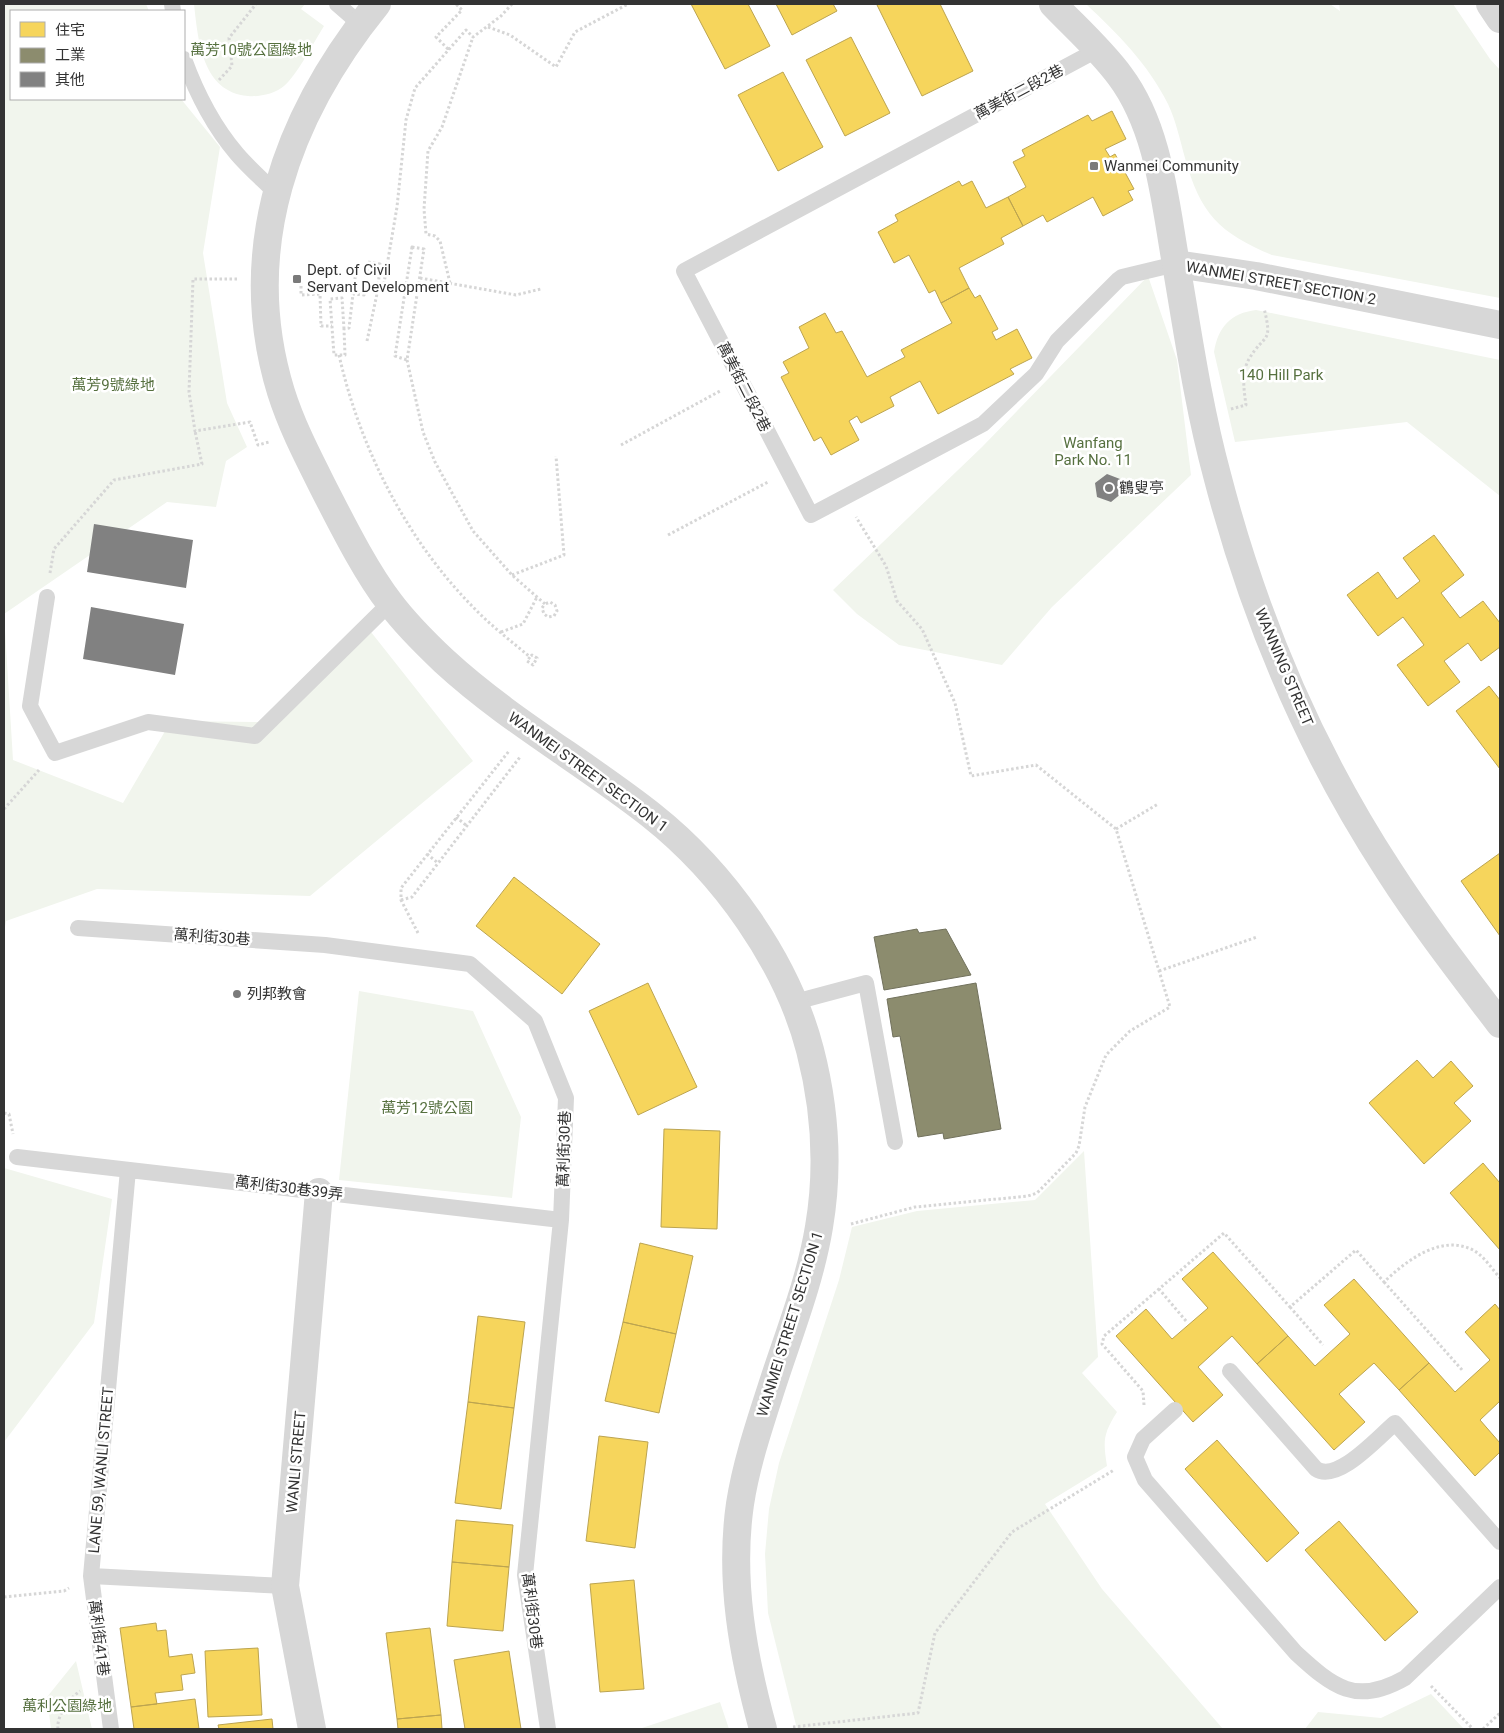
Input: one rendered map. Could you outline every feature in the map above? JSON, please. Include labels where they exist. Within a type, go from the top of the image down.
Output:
[{"type":"street","name":"WANMEI STREET SECTION 2","points":[[1053,4],[1120,76],[1139,108],[1151,143],[1166,204],[1176,264],[1256,276],[1500,325]]},
{"type":"street","points":[[1490,4],[1500,19]]},
{"type":"street","points":[[276,193],[290,145],[313,97],[368,14]]},
{"type":"street","name":"WANMEI STREET SECTION 1","points":[[276,193],[268,237],[266,278],[270,347],[281,392],[296,433],[335,510],[390,603],[442,659],[487,698],[532,732],[641,807],[690,850],[722,885],[774,960],[795,1002],[810,1048],[820,1096],[825,1142],[825,1184],[819,1232],[807,1277],[754,1443],[740,1501],[735,1557],[740,1621],[751,1686],[775,1729]]},
{"type":"street","name":"WANNING STREET","points":[[1176,264],[1216,474],[1250,587],[1276,653],[1307,724],[1349,804],[1388,870],[1429,931],[1500,1024]]},
{"type":"street","name":"WANLI STREET","points":[[312,1729],[285,1586],[319,1192]]},
{"type":"lane","points":[[337,4],[368,14]]},
{"type":"lane","name":"萬美街二段2巷","points":[[1097,50],[684,271],[811,515],[983,424],[1036,374],[1057,341],[1122,277],[1176,264]]},
{"type":"lane","points":[[185,62],[191,80],[237,153],[276,193]]},
{"type":"lane","points":[[47,597],[30,706],[55,753],[148,722],[255,736],[390,603]]},
{"type":"lane","name":"萬利街30巷","points":[[78,928],[325,945],[470,964],[535,1021],[566,1098],[561,1220],[525,1575],[548,1729]]},
{"type":"lane","points":[[795,1002],[866,983],[895,1142]]},
{"type":"lane","name":"萬利街30巷39弄","points":[[17,1157],[561,1220]]},
{"type":"lane","name":"LANE 59, WANLI STREET","points":[[91,1576],[128,1170]]},
{"type":"lane","points":[[1230,1371],[1316,1469],[1322,1473],[1333,1472],[1345,1466],[1395,1423],[1500,1542]]},
{"type":"lane","points":[[1175,1410],[1143,1439],[1135,1457],[1145,1480],[1296,1653],[1321,1676],[1344,1688],[1365,1693],[1386,1689],[1405,1678],[1500,1587]]},
{"type":"lane","points":[[91,1576],[285,1586]]},
{"type":"lane","name":"萬利街41巷","points":[[91,1576],[111,1729]]},
{"type":"path","points":[[202,99],[232,66],[229,38],[256,4]]},
{"type":"path","points":[[448,49],[436,37],[462,10],[456,4]]},
{"type":"path","points":[[450,283],[440,241],[435,236],[426,234],[424,209],[428,151],[442,127],[473,37],[512,4]]},
{"type":"path","points":[[487,27],[510,35],[556,67],[575,32],[628,4]]},
{"type":"path","points":[[383,289],[397,206],[408,112],[415,88],[466,30],[473,37]]},
{"type":"path","points":[[407,360],[396,356],[412,247],[424,249],[407,360],[423,432],[435,462],[474,531],[512,575],[545,604]]},
{"type":"path","points":[[353,294],[364,295],[368,262],[380,264],[378,289],[367,341]]},
{"type":"path","points":[[344,329],[348,328],[356,271]]},
{"type":"path","points":[[1204,415],[1246,405],[1245,370],[1249,360],[1267,336],[1268,328],[1256,276]]},
{"type":"path","points":[[47,597],[54,549],[114,480],[202,464],[190,392],[193,279],[301,277],[301,295],[320,294],[321,326],[332,326]]},
{"type":"path","points":[[420,278],[516,295],[541,289]]},
{"type":"path","points":[[378,289],[405,293]]},
{"type":"path","points":[[342,298],[344,329],[345,355],[334,356],[330,299],[342,298]]},
{"type":"path","points":[[339,355],[347,389],[370,451],[404,516],[450,582],[474,608],[530,657]]},
{"type":"path","points":[[621,445],[741,380]]},
{"type":"path","points":[[196,430],[250,422],[258,445],[296,433]]},
{"type":"path","points":[[512,575],[564,555],[556,456]]},
{"type":"path","points":[[668,536],[788,471]]},
{"type":"path","points":[[846,497],[886,566],[897,601],[922,629],[955,703],[972,776],[1036,765],[1116,829],[1170,1007],[1130,1031],[1106,1055],[1086,1107],[1076,1153],[1036,1193],[996,1201],[915,1207],[880,1216]]},
{"type":"path","points":[[501,632],[523,624],[537,596]]},
{"type":"path","points":[[550,602],[555,605],[557,611],[554,616],[548,617],[544,614],[542,608],[545,604],[550,602]]},
{"type":"path","points":[[432,959],[401,900],[400,888],[508,752],[532,732]]},
{"type":"path","points":[[401,900],[412,897],[468,826],[519,760],[532,732]]},
{"type":"path","points":[[4,810],[55,753]]},
{"type":"path","points":[[1116,829],[1158,804]]},
{"type":"path","points":[[456,817],[468,826]]},
{"type":"path","points":[[427,854],[438,863]]},
{"type":"path","points":[[1159,971],[1257,937]]},
{"type":"path","points":[[1143,1439],[1129,1422],[1143,1409],[1145,1400],[1142,1391],[1102,1344],[1104,1336],[1224,1233],[1323,1345]]},
{"type":"path","points":[[1384,1282],[1401,1266],[1443,1246],[1461,1246],[1474,1251],[1500,1278]]},
{"type":"path","points":[[1290,1307],[1356,1250],[1463,1371]]},
{"type":"path","points":[[1159,1289],[1186,1320]]},
{"type":"path","points":[[775,1729],[918,1713],[936,1633],[1012,1532],[1135,1457]]},
{"type":"path","points":[[4,1597],[64,1591],[91,1576]]},
{"type":"path","points":[[1415,1669],[1473,1729]]},
{"type":"path","points":[[58,1729],[57,1722],[73,1695],[104,1675]]},
{"type":"path","points":[[1483,1729],[1500,1713]]},
{"type":"green space","name":"萬芳9號綠地","points":[[4,4],[146,4],[149,10],[10,10],[10,100],[182,100],[220,147],[203,253],[227,403],[247,447],[226,461],[216,507],[167,502],[4,614]]},
{"type":"green space","name":"萬芳10號公園綠地","points":[[194,4],[305,4],[301,9],[324,26],[300,66],[284,86],[267,94],[248,96],[233,92],[221,85],[212,75],[205,62],[201,48]]},
{"type":"green space","points":[[1086,4],[1330,4],[1340,11],[1339,4],[1453,4],[1490,59],[1500,70],[1500,298],[1272,255],[1254,247],[1225,229],[1214,219],[1197,193],[1173,117],[1160,89],[1132,50]]},
{"type":"green space","name":"Wanfang Park No. 11","points":[[1148,276],[1177,360],[1191,475],[1052,607],[1002,665],[899,645],[857,614],[833,590],[982,447]]},
{"type":"green space","name":"140 Hill Park","points":[[1256,310],[1500,360],[1500,496],[1407,422],[1235,442],[1214,352],[1219,335],[1227,323],[1239,314]]},
{"type":"green space","points":[[4,614],[13,760],[123,803],[171,721],[264,722],[371,632],[473,761],[310,896],[97,889],[6,921],[4,934]]},
{"type":"green space","name":"萬芳12號公園","points":[[359,991],[473,1011],[521,1117],[512,1198],[339,1180]]},
{"type":"green space","points":[[1084,1151],[1098,1357],[1082,1373],[1117,1412],[1105,1438],[1107,1466],[1045,1504],[1102,1589],[1223,1729],[797,1729],[768,1613],[765,1554],[769,1509],[779,1463],[839,1280],[852,1227],[917,1211],[1035,1200]]},
{"type":"green space","points":[[4,1168],[112,1199],[94,1323],[4,1442]]},
{"type":"green space","name":"萬利公園綠地","points":[[76,1661],[92,1729],[51,1729],[47,1697]]},
{"type":"green space","points":[[1431,1694],[1464,1729],[1305,1729],[1318,1712],[1381,1718]]},
{"type":"green space","points":[[720,1702],[729,1729],[642,1729],[642,1728]]},
{"type":"building: 住宅","points":[[691,4],[748,4],[770,46],[725,69]]},
{"type":"building: 住宅","points":[[776,4],[833,4],[837,11],[792,35]]},
{"type":"building: 住宅","points":[[940,4],[973,71],[922,96],[877,5]]},
{"type":"building: 住宅","points":[[851,37],[890,113],[845,136],[806,60]]},
{"type":"building: 住宅","points":[[783,72],[823,147],[778,171],[738,95]]},
{"type":"building: 住宅","points":[[1112,111],[1126,139],[1105,149],[1110,157],[1115,154],[1134,189],[1128,191],[1133,200],[1103,216],[1093,197],[1047,222],[1043,215],[1023,226],[1008,197],[1026,187],[1013,162],[1025,156],[1022,150],[1088,115],[1092,121]]},
{"type":"building: 住宅","points":[[959,181],[962,186],[972,181],[986,208],[1008,197],[1023,226],[1001,238],[1004,244],[959,268],[969,288],[941,303],[935,290],[929,293],[909,255],[894,263],[878,232],[898,221],[895,215]]},
{"type":"building: 住宅","points":[[969,288],[975,298],[980,295],[998,329],[992,332],[996,340],[1017,329],[1032,358],[1010,369],[1014,374],[938,414],[920,381],[890,397],[894,406],[861,423],[857,416],[849,421],[859,440],[831,455],[821,437],[814,441],[781,377],[789,373],[783,362],[809,348],[799,327],[825,313],[836,333],[842,331],[867,377],[905,357],[901,350],[952,323],[941,303]]},
{"type":"building: 住宅","points":[[1434,535],[1464,575],[1441,593],[1460,618],[1483,601],[1500,623],[1500,647],[1481,661],[1468,643],[1444,661],[1460,682],[1428,706],[1397,665],[1424,645],[1403,617],[1378,636],[1347,595],[1378,572],[1397,599],[1420,581],[1403,558]]},
{"type":"building: 住宅","points":[[1489,686],[1500,700],[1500,769],[1456,711]]},
{"type":"building: 住宅","points":[[1500,853],[1500,936],[1461,881]]},
{"type":"building: 住宅","points":[[514,877],[600,944],[562,994],[476,926]]},
{"type":"building: 住宅","points":[[648,983],[697,1087],[638,1115],[589,1011]]},
{"type":"building: 住宅","points":[[1417,1060],[1433,1078],[1451,1061],[1473,1086],[1454,1103],[1471,1121],[1424,1164],[1369,1103]]},
{"type":"building: 住宅","points":[[664,1129],[720,1131],[717,1229],[661,1227]]},
{"type":"building: 住宅","points":[[1483,1163],[1500,1183],[1500,1250],[1450,1193]]},
{"type":"building: 住宅","points":[[640,1243],[693,1256],[676,1334],[623,1322]]},
{"type":"building: 住宅","points":[[1213,1252],[1288,1336],[1257,1364],[1232,1336],[1198,1367],[1223,1395],[1193,1422],[1116,1336],[1146,1309],[1172,1339],[1208,1308],[1182,1279]]},
{"type":"building: 住宅","points":[[1354,1279],[1429,1363],[1399,1390],[1374,1363],[1339,1394],[1365,1422],[1334,1450],[1257,1364],[1288,1336],[1315,1366],[1350,1334],[1324,1305]]},
{"type":"building: 住宅","points":[[1495,1304],[1500,1310],[1500,1401],[1480,1420],[1500,1443],[1500,1452],[1475,1476],[1399,1390],[1429,1363],[1455,1392],[1490,1360],[1465,1332]]},
{"type":"building: 住宅","points":[[478,1316],[525,1322],[514,1408],[468,1402]]},
{"type":"building: 住宅","points":[[623,1322],[676,1334],[659,1413],[605,1401]]},
{"type":"building: 住宅","points":[[468,1402],[514,1408],[501,1509],[455,1503]]},
{"type":"building: 住宅","points":[[599,1436],[648,1442],[635,1548],[586,1541]]},
{"type":"building: 住宅","points":[[1217,1440],[1299,1533],[1267,1562],[1185,1469]]},
{"type":"building: 住宅","points":[[456,1520],[513,1525],[509,1567],[452,1562]]},
{"type":"building: 住宅","points":[[1339,1521],[1418,1612],[1385,1641],[1305,1550]]},
{"type":"building: 住宅","points":[[452,1562],[509,1567],[503,1631],[447,1626]]},
{"type":"building: 住宅","points":[[634,1580],[644,1689],[600,1692],[590,1584]]},
{"type":"building: 住宅","points":[[156,1623],[157,1631],[166,1630],[169,1657],[192,1654],[195,1673],[181,1675],[183,1690],[155,1693],[157,1704],[131,1707],[120,1628]]},
{"type":"building: 住宅","points":[[430,1628],[441,1715],[397,1719],[386,1633]]},
{"type":"building: 住宅","points":[[258,1648],[262,1715],[208,1717],[205,1651]]},
{"type":"building: 住宅","points":[[509,1651],[521,1729],[465,1729],[454,1660]]},
{"type":"building: 住宅","points":[[195,1699],[199,1729],[134,1729],[131,1707]]},
{"type":"building: 住宅","points":[[441,1715],[442,1729],[398,1729],[397,1719]]},
{"type":"building: 住宅","points":[[272,1719],[273,1729],[219,1729],[218,1725]]},
{"type":"building: 工業","points":[[917,929],[919,933],[946,929],[971,975],[884,990],[874,937]]},
{"type":"building: 工業","points":[[976,983],[1001,1129],[944,1139],[943,1133],[918,1137],[900,1036],[893,1037],[887,999]]},
{"type":"building: 其他","name":"鶴叟亭","points":[[1107,474],[1120,479],[1122,493],[1111,502],[1097,497],[1095,483]]},
{"type":"building: 其他","points":[[94,524],[193,540],[186,588],[87,572]]},
{"type":"building: 其他","points":[[91,607],[184,624],[175,675],[83,659]]},
{"type":"place","name":"Wanmei Community","points":[[1094,166]]},
{"type":"place","name":"Dept. of Civil Servant Development","points":[[297,279]]},
{"type":"place","name":"鶴叟亭","points":[[1109,488]]},
{"type":"place","name":"列邦教會","points":[[237,994]]}]
